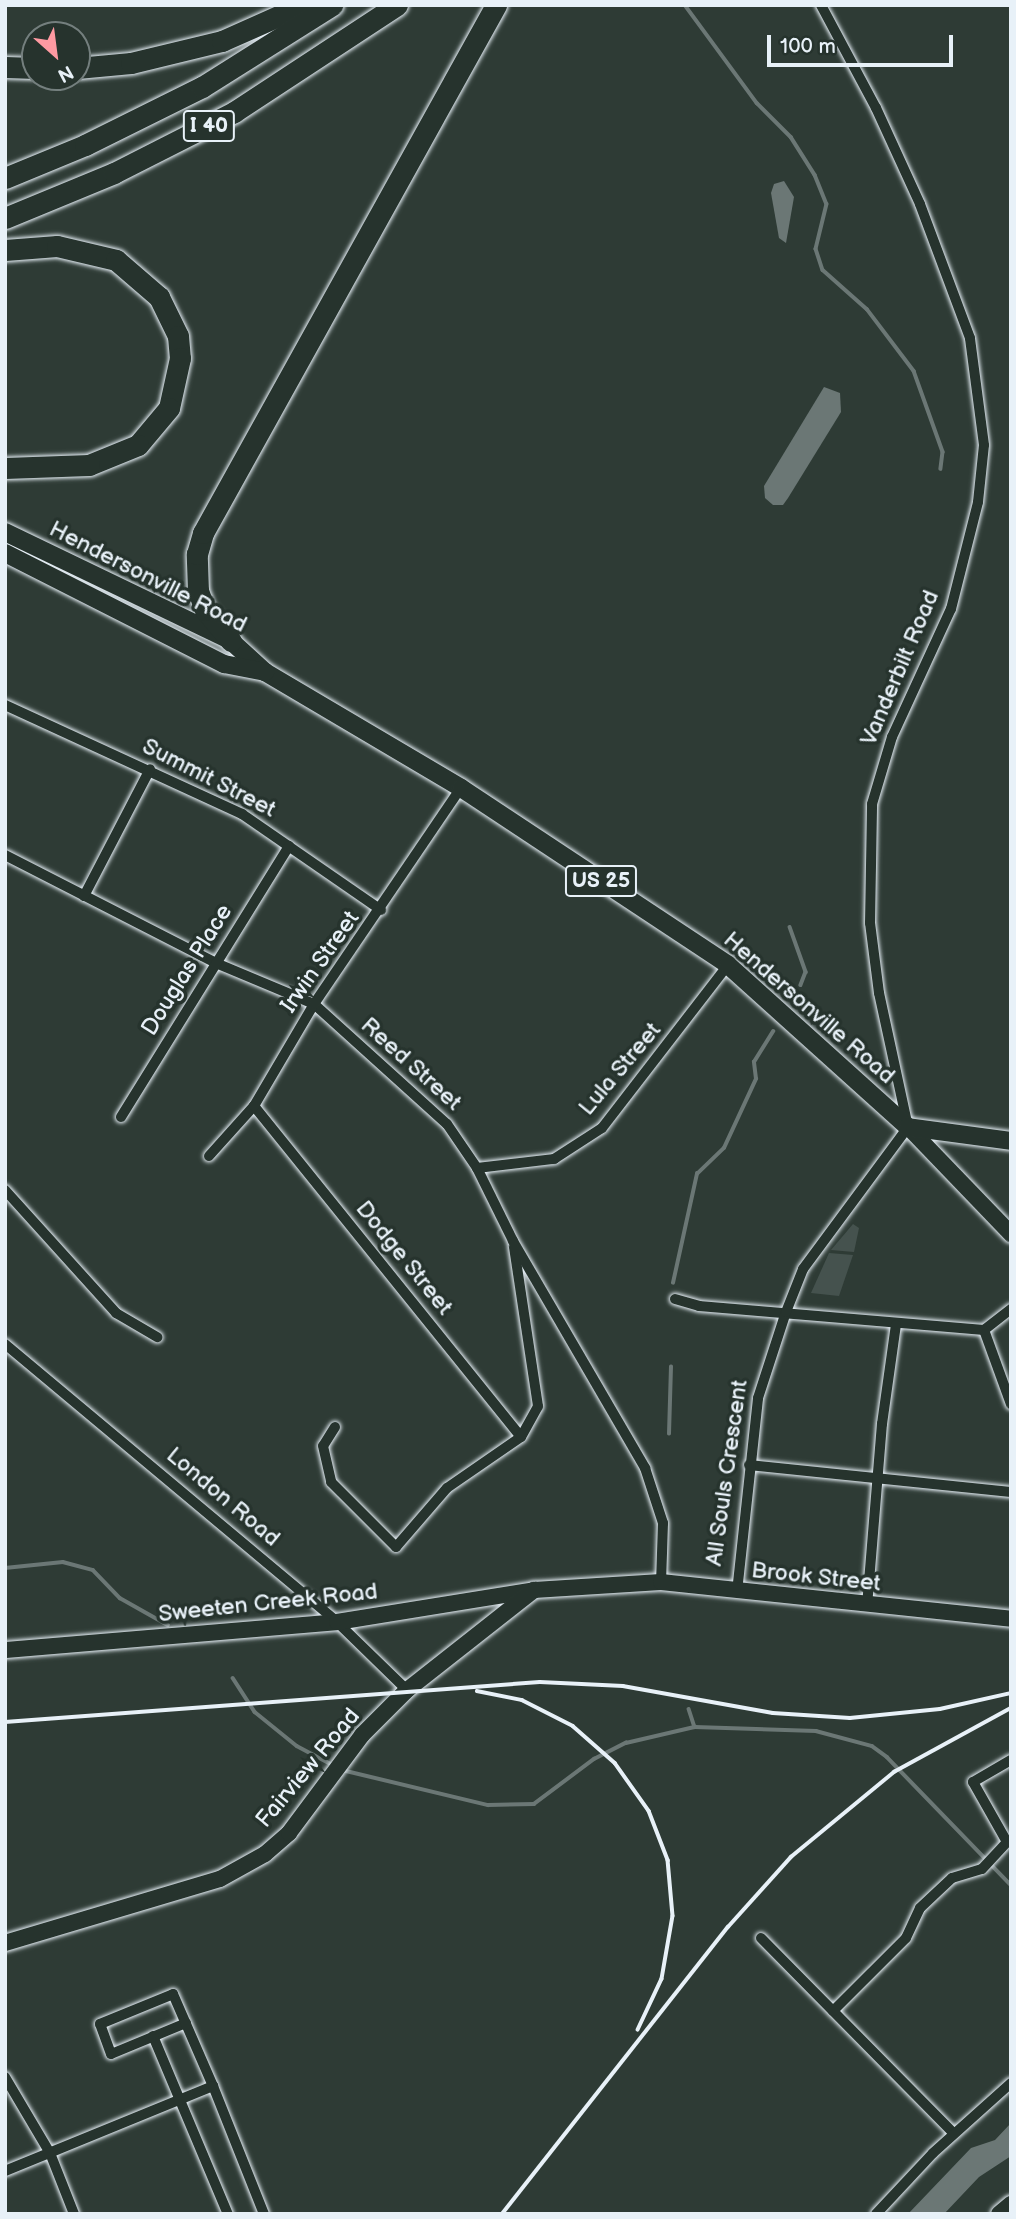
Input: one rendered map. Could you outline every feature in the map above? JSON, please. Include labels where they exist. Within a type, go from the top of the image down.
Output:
[{"type":"highway","points":[[91,67],[131,63],[222,41],[303,5]]},
{"type":"highway","name":"I 40","points":[[5,178],[85,145],[202,87],[332,5]]},
{"type":"highway","name":"I 40","points":[[5,218],[114,173],[234,112],[397,5]]},
{"type":"highway","points":[[231,641],[205,610],[198,591],[197,554],[203,533],[496,5]]},
{"type":"highway","points":[[5,250],[57,246],[116,260],[159,297],[178,336],[180,358],[169,408],[138,445],[89,465],[5,468]]},
{"type":"main road","name":"Hendersonville Road","points":[[5,532],[231,641],[265,672],[461,789],[728,965],[908,1127],[1011,1234]]},
{"type":"main road","name":"Hendersonville Road","points":[[5,553],[224,664],[265,672]]},
{"type":"main road","points":[[908,1127],[1011,1141]]},
{"type":"main road","name":"Brook Street","points":[[534,1590],[661,1582],[867,1606],[1011,1619]]},
{"type":"main road","name":"Sweeten Creek Road","points":[[5,1650],[337,1622],[534,1590]]},
{"type":"main road","name":"Fairview Road","points":[[5,1943],[220,1879],[244,1867],[289,1833],[344,1758],[407,1690],[534,1590]]},
{"type":"main road","points":[[999,2214],[1011,2204]]},
{"type":"street","name":"Vanderbilt Road","points":[[821,5],[920,204],[971,338],[981,407],[982,474],[964,562],[941,634],[892,737],[872,804],[870,923],[879,993],[908,1127]]},
{"type":"street","name":"Summit Street","points":[[5,705],[150,769],[242,814],[381,910]]},
{"type":"street","points":[[84,896],[150,769]]},
{"type":"street","name":"Irwin Street","points":[[209,1156],[254,1106],[314,1004],[381,910],[461,789]]},
{"type":"street","name":"Douglas Place","points":[[121,1116],[289,846]]},
{"type":"street","name":"Reed Street","points":[[5,855],[216,963],[314,1004],[447,1124],[477,1168],[513,1241],[645,1468],[663,1523],[661,1582]]},
{"type":"street","name":"Lula Street","points":[[477,1168],[554,1159],[602,1128],[728,965]]},
{"type":"street","name":"Dodge Street","points":[[254,1106],[521,1437]]},
{"type":"street","name":"All Souls Crescent","points":[[737,1592],[758,1398],[786,1312],[803,1269],[908,1127]]},
{"type":"street","points":[[5,1190],[116,1313],[158,1337]]},
{"type":"street","points":[[335,1427],[323,1446],[331,1482],[396,1547],[447,1488],[521,1437],[538,1406],[513,1241]]},
{"type":"street","points":[[676,1299],[699,1306],[984,1331],[1011,1309]]},
{"type":"street","points":[[867,1606],[877,1479],[896,1325]]},
{"type":"street","points":[[984,1331],[1011,1404]]},
{"type":"street","name":"London Road","points":[[5,1345],[337,1622],[407,1690]]},
{"type":"street","points":[[749,1465],[1011,1492]]},
{"type":"street","points":[[833,2011],[906,1938],[920,1908],[952,1878],[982,1869],[1007,1842],[1003,1829],[973,1782],[1011,1760]]},
{"type":"street","points":[[761,1938],[953,2133]]},
{"type":"street","points":[[186,2023],[111,2054],[100,2024],[173,1994],[186,2023],[213,2086],[264,2214]]},
{"type":"street","points":[[153,2036],[228,2214]]},
{"type":"street","points":[[5,2077],[50,2153],[74,2214]]},
{"type":"street","points":[[876,2214],[953,2133],[1011,2083]]},
{"type":"street","points":[[5,2171],[213,2086]]},
{"type":"shaded area","points":[[784,181],[794,197],[786,243],[779,238],[771,193],[774,184]]},
{"type":"shaded area","points":[[824,387],[840,393],[841,412],[783,505],[773,505],[765,498],[764,486]]},
{"type":"shaded area","points":[[853,1224],[859,1228],[854,1252],[831,1250]]},
{"type":"shaded area","points":[[829,1253],[853,1255],[839,1296],[811,1293]]},
{"type":"shaded area","points":[[1011,2123],[1011,2156],[979,2177],[944,2214],[908,2214],[971,2148],[995,2140]]},
{"type":"waterway","points":[[685,5],[757,103],[791,137],[815,175],[827,204],[816,249],[823,270],[867,309],[914,371],[943,452],[941,469]]},
{"type":"waterway","points":[[790,927],[806,972],[801,985]]},
{"type":"waterway","points":[[673,1283],[697,1174],[724,1148],[756,1079],[754,1062],[773,1032]]},
{"type":"waterway","points":[[669,1434],[671,1367]]},
{"type":"waterway","points":[[5,1568],[63,1562],[93,1570],[120,1598],[168,1625]]},
{"type":"waterway","points":[[233,1678],[255,1712],[297,1746],[332,1765]]},
{"type":"waterway","points":[[689,1709],[695,1727]]},
{"type":"waterway","points":[[342,1770],[488,1805],[534,1804],[594,1759],[626,1743],[695,1727],[816,1731],[872,1746],[887,1757],[1011,1885]]},
{"type":"railway","points":[[5,1722],[540,1682],[623,1686],[773,1713],[850,1718],[940,1709],[1011,1693]]},
{"type":"railway","points":[[477,1691],[522,1700],[573,1726],[615,1763],[649,1811],[668,1860],[673,1916],[662,1979],[638,2030]]},
{"type":"railway","points":[[502,2214],[728,1927],[791,1857],[894,1772],[1011,1708]]}]
